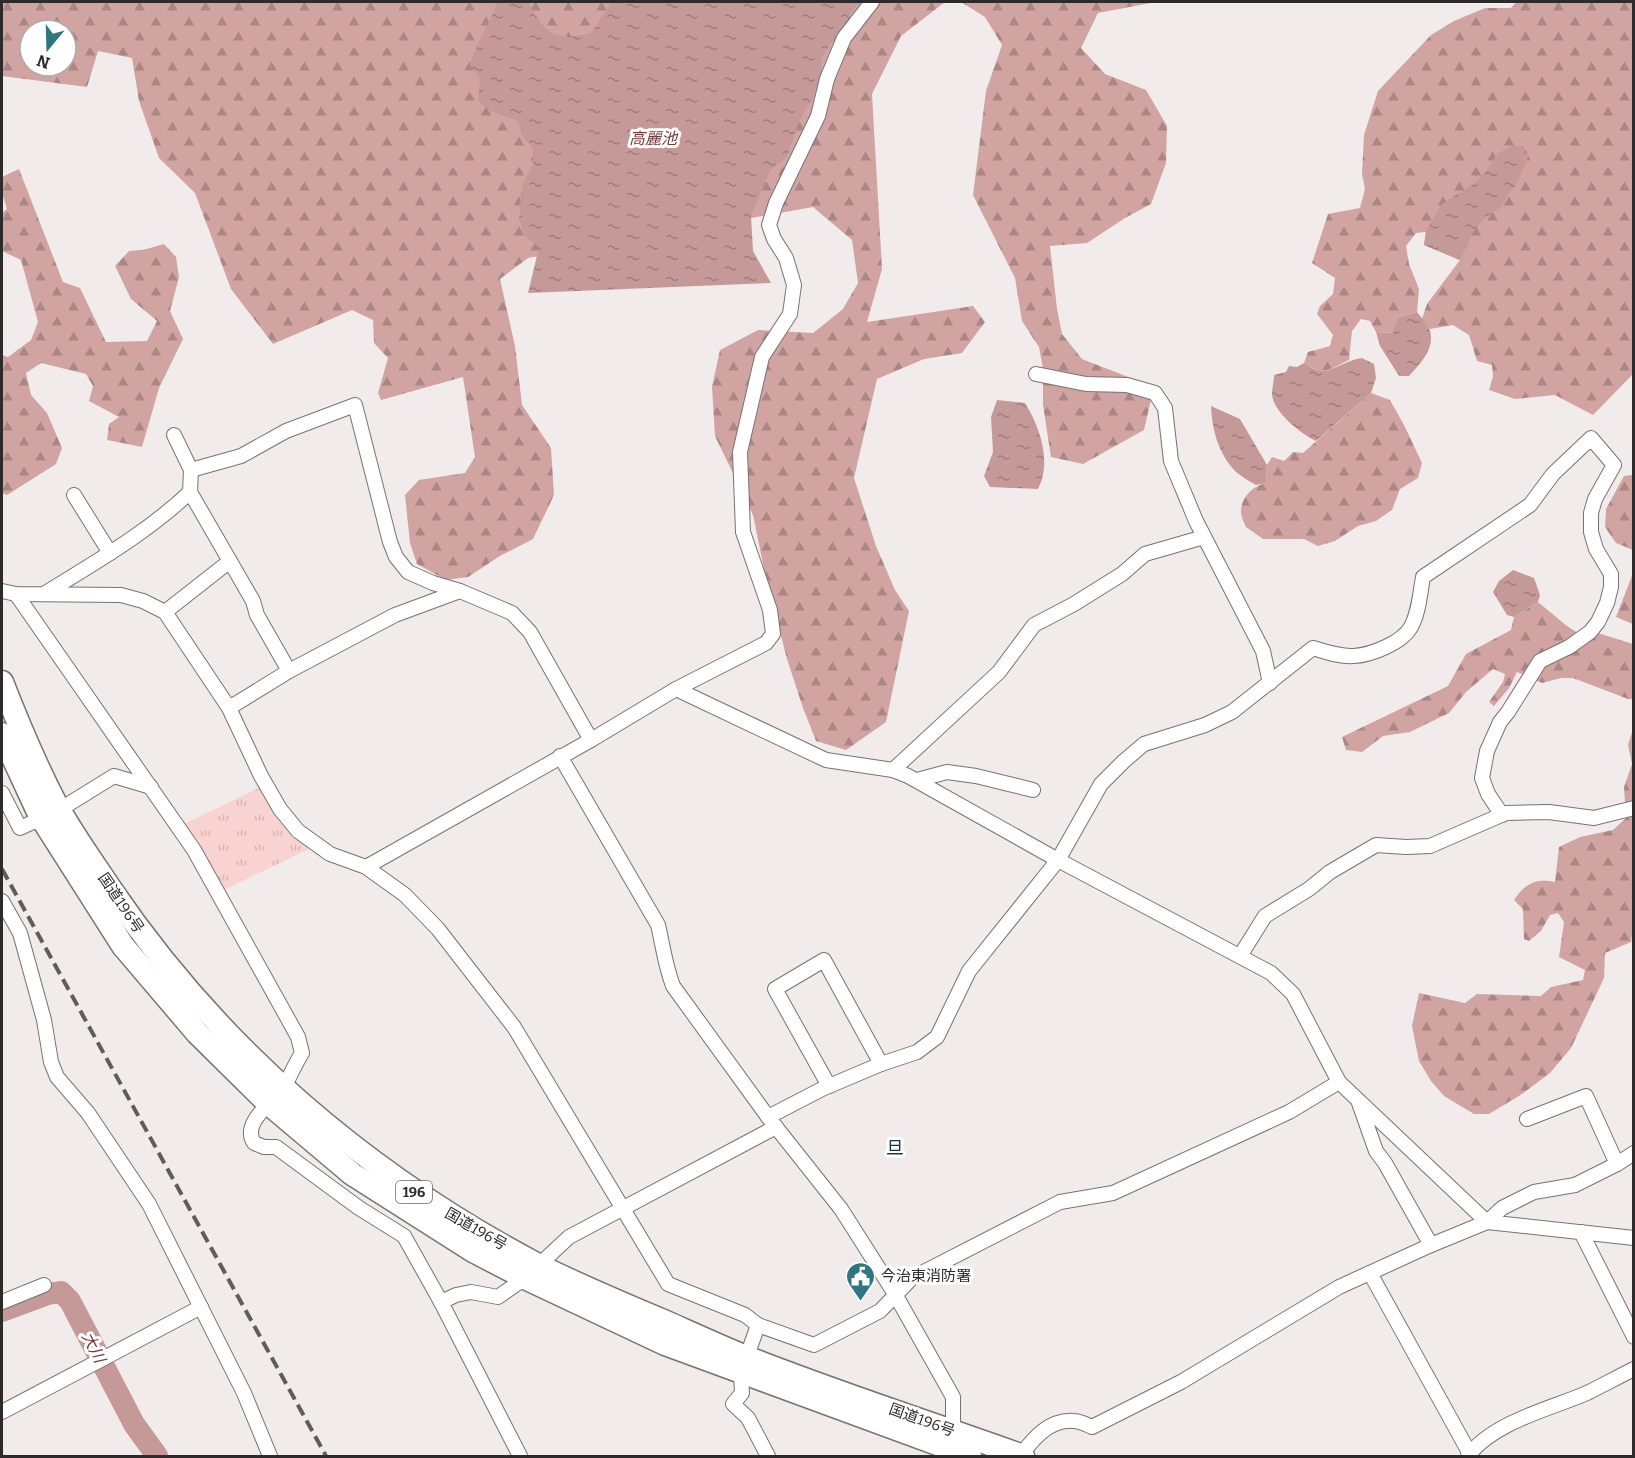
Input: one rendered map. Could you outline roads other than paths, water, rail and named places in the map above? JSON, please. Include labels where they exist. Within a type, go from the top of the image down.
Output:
[{"type":"highway","name":"国道196号","points":[[2,682],[33,758],[50,814]]},
{"type":"highway","name":"国道196号","points":[[2,734],[50,814],[140,933],[175,976],[250,1058],[276,1096],[531,1271],[602,1296],[744,1365],[970,1456]]},
{"type":"highway","name":"国道196号","points":[[744,1365],[953,1431],[1021,1456]]},
{"type":"street","points":[[366,867],[591,740],[676,689],[766,643],[773,634],[770,610],[743,532],[740,452],[762,357],[790,314],[794,285],[786,258],[774,239],[769,225],[776,203],[818,116],[827,79],[844,38],[872,2]]},
{"type":"street","points":[[1036,374],[1086,384],[1127,385],[1155,393],[1165,408],[1171,461],[1204,537],[1263,651],[1270,683]]},
{"type":"street","points":[[191,470],[241,456],[286,430],[355,405],[390,542],[396,557],[408,572],[512,613],[530,632],[591,740]]},
{"type":"street","points":[[174,435],[191,470],[190,492],[253,601],[256,615],[289,671]]},
{"type":"street","points":[[441,1302],[456,1295],[471,1292],[498,1297],[569,1237],[772,1122],[829,1086],[917,1052],[937,1037],[969,971],[1058,860],[1101,784],[1124,760],[1144,744],[1205,725],[1232,712],[1313,648],[1339,655],[1355,656],[1385,648],[1398,640],[1410,630],[1418,609],[1423,578],[1530,505],[1553,474],[1591,438],[1614,465],[1595,498],[1591,513],[1591,532],[1596,549],[1611,574],[1611,587],[1599,622],[1590,632],[1569,647],[1540,661],[1500,722],[1487,751],[1482,778],[1488,794],[1502,815]]},
{"type":"street","points":[[44,594],[138,535],[190,492]]},
{"type":"street","points":[[75,495],[110,553]]},
{"type":"street","points":[[893,770],[999,672],[1034,625],[1074,604],[1122,574],[1145,554],[1204,537]]},
{"type":"street","points":[[165,612],[230,561]]},
{"type":"street","points":[[2,591],[16,594],[121,595],[143,601],[165,612],[229,708],[275,801],[298,831],[330,854],[366,867],[405,895],[438,929],[474,973],[514,1027],[668,1284],[745,1315],[758,1325],[814,1345],[880,1311],[912,1278],[1059,1202],[1113,1193],[1290,1112],[1339,1082]]},
{"type":"street","points":[[229,708],[289,671],[395,615],[460,591]]},
{"type":"street","points":[[16,594],[194,850],[298,1037],[302,1053],[276,1096],[250,1129],[250,1137],[254,1143],[264,1147],[276,1147],[359,1208],[404,1236],[441,1302],[520,1456]]},
{"type":"street","points":[[676,689],[826,760],[893,770],[917,780],[1058,860],[1271,973],[1293,994],[1339,1082],[1487,1222],[1634,1238]]},
{"type":"street","points":[[560,756],[658,925],[664,946],[665,965],[673,986],[772,1122],[841,1209],[895,1294],[953,1397],[953,1431]]},
{"type":"street","points":[[917,780],[948,772],[976,776],[1033,790]]},
{"type":"street","points":[[2,793],[20,828],[50,814],[114,776],[151,787]]},
{"type":"street","points":[[1240,956],[1265,916],[1309,889],[1330,872],[1376,845],[1430,846],[1506,813],[1549,812],[1594,818],[1634,808]]},
{"type":"street","points":[[2,901],[20,933],[44,1020],[51,1062],[57,1077],[88,1113],[149,1204],[244,1393],[270,1456]]},
{"type":"street","points":[[829,1086],[775,989],[824,960],[881,1064]]},
{"type":"street","points":[[1527,1119],[1586,1096],[1617,1164]]},
{"type":"street","points":[[1357,1099],[1376,1151],[1397,1183],[1431,1245]]},
{"type":"street","points":[[1021,1456],[1037,1436],[1054,1424],[1074,1421],[1092,1427],[1181,1382],[1340,1287],[1487,1222],[1502,1208],[1534,1191],[1575,1185],[1634,1153]]},
{"type":"street","points":[[1581,1232],[1634,1337]]},
{"type":"street","points":[[1370,1273],[1469,1455],[1511,1423],[1587,1393],[1634,1369]]},
{"type":"street","points":[[2,1302],[44,1285]]},
{"type":"street","points":[[2,1412],[201,1307]]},
{"type":"street","points":[[758,1325],[744,1365],[742,1393],[734,1404],[748,1418],[768,1456]]},
{"type":"water","name":"高麗池","points":[[497,2],[528,2],[540,22],[552,33],[559,36],[578,36],[591,33],[610,2],[862,2],[856,6],[822,57],[821,74],[813,97],[800,119],[787,157],[770,171],[751,216],[753,251],[771,283],[528,293],[539,247],[525,236],[519,219],[522,186],[533,164],[532,147],[523,137],[517,121],[491,111],[478,101],[480,79],[470,65]]},
{"type":"water","points":[[1512,146],[1523,146],[1529,155],[1519,179],[1500,208],[1486,217],[1475,229],[1460,260],[1424,245],[1426,231],[1442,204],[1476,182],[1498,153]]},
{"type":"water","points":[[1417,312],[1429,328],[1431,342],[1426,355],[1409,376],[1399,376],[1380,346],[1376,332],[1393,333],[1397,318]]},
{"type":"water","points":[[1362,358],[1374,364],[1376,378],[1371,393],[1316,441],[1296,428],[1277,408],[1272,394],[1274,375],[1286,372],[1289,366],[1297,367],[1304,363],[1312,368],[1326,370]]},
{"type":"water","points":[[997,400],[1025,403],[1035,423],[1044,456],[1042,479],[1038,489],[990,487],[984,476],[993,452],[991,417]]},
{"type":"water","points":[[1211,406],[1240,419],[1267,465],[1266,483],[1256,485],[1238,474],[1230,465],[1217,441]]},
{"type":"water","points":[[1513,570],[1534,578],[1540,595],[1538,602],[1514,617],[1507,615],[1493,592],[1499,581]]},
{"type":"waterway","name":"大川","points":[[2,1311],[48,1294],[61,1292],[70,1301],[134,1424],[157,1456]]},
{"type":"railway","points":[[2,869],[326,1456]]},
{"type":"place","name":"今治東消防署","points":[[860,1302]]},
{"type":"district","name":"旦","points":[[895,1148]]}]
